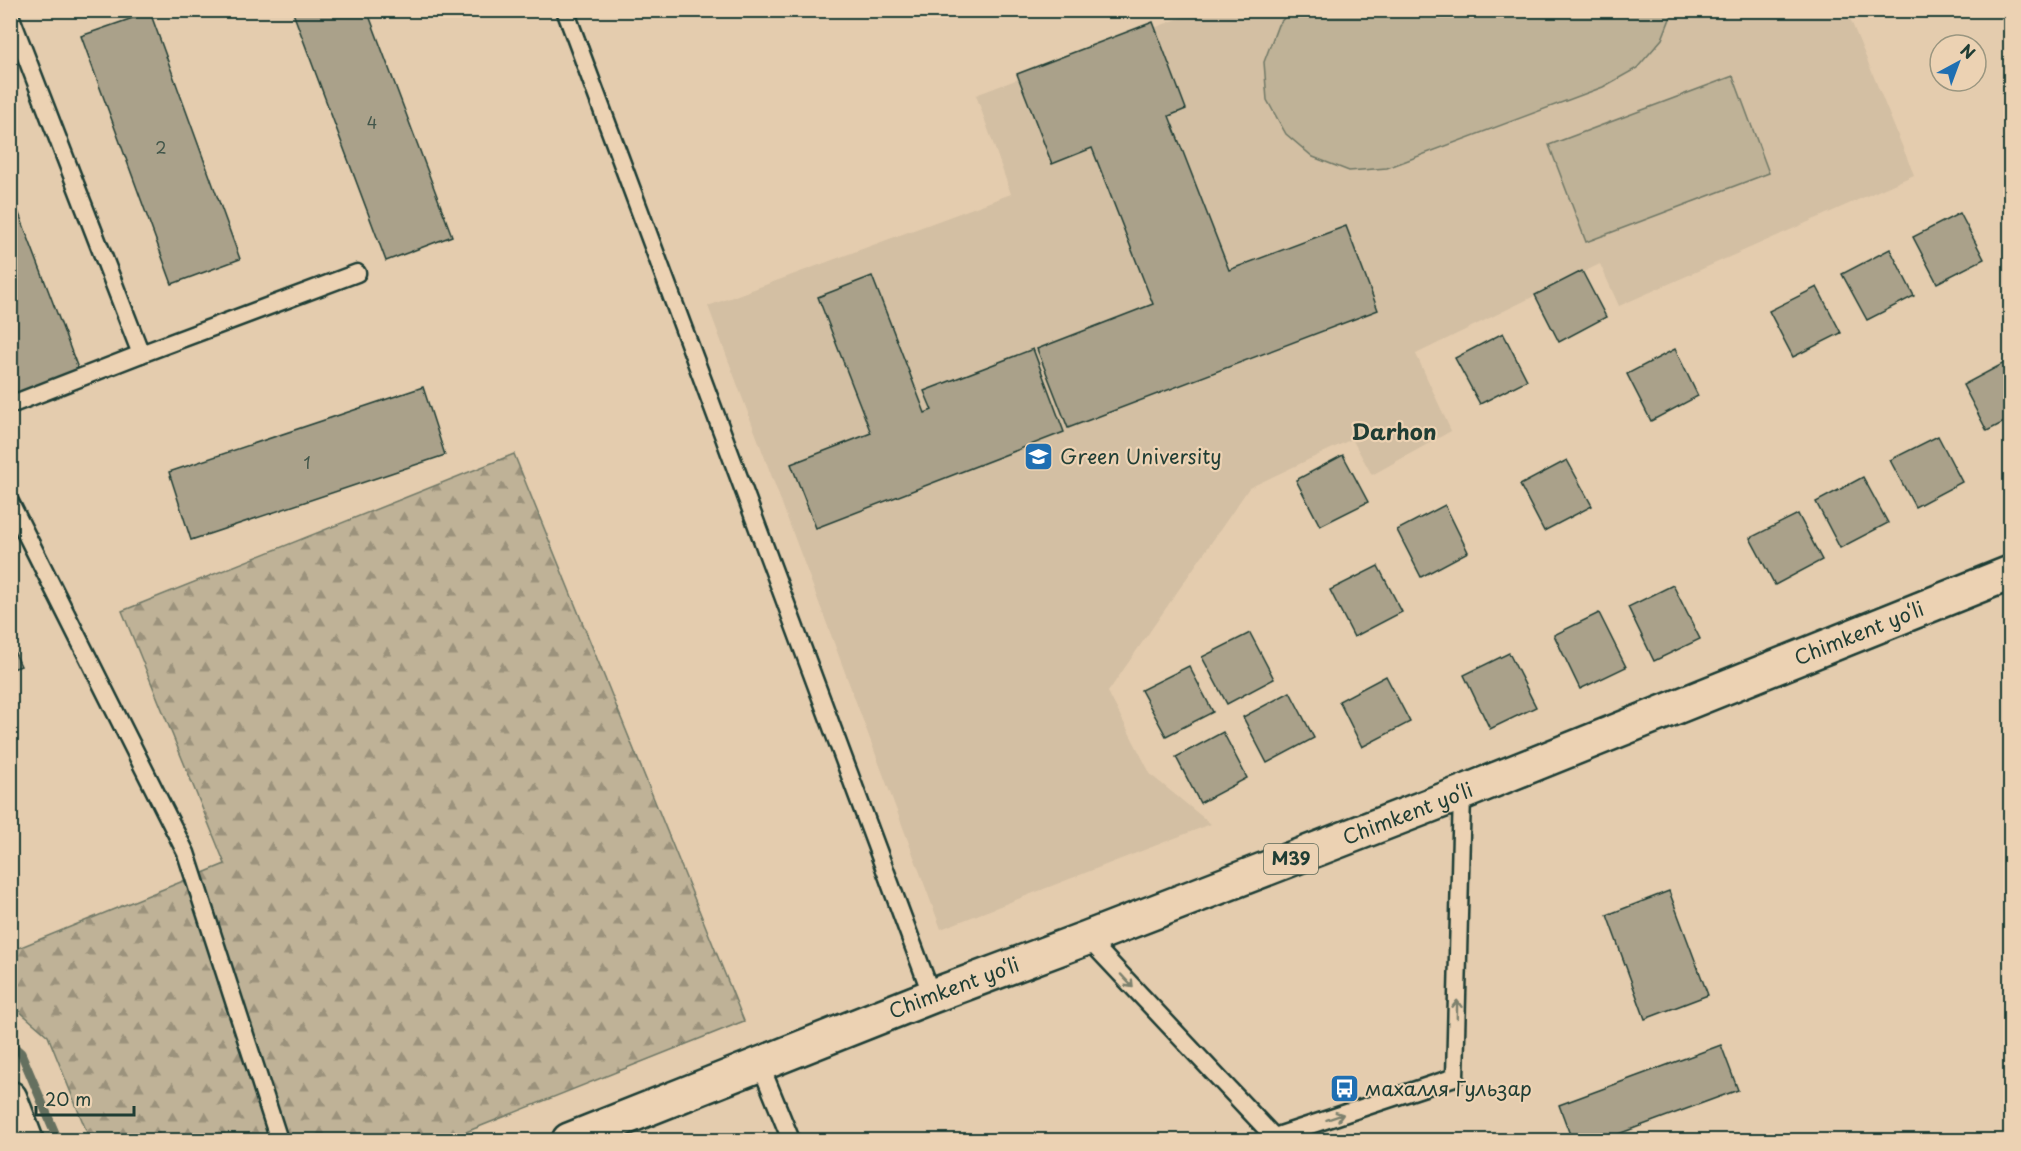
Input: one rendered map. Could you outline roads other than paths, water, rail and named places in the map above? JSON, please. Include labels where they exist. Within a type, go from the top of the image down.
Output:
[{"type":"main road","name":"Chimkent yo‘li","points":[[569,1140],[932,996],[1462,793],[2010,573]]},
{"type":"main road","points":[[10,1098],[26,1140]]},
{"type":"lane","points":[[565,10],[932,996]]},
{"type":"lane","points":[[10,15],[141,354]]},
{"type":"lane","points":[[10,405],[357,273]]},
{"type":"lane","points":[[10,502],[186,853],[279,1140]]},
{"type":"lane","points":[[1087,938],[1274,1137],[1455,1077],[1462,793]]},
{"type":"lane","points":[[760,1064],[791,1140]]},
{"type":"waterway","points":[[10,1043],[21,1053],[58,1140]]},
{"type":"place","name":"Green University","points":[[1039,457]]},
{"type":"place","name":"махалля Гульзар","points":[[1344,1089]]},
{"type":"district","name":"Darhon","points":[[1394,432]]}]
